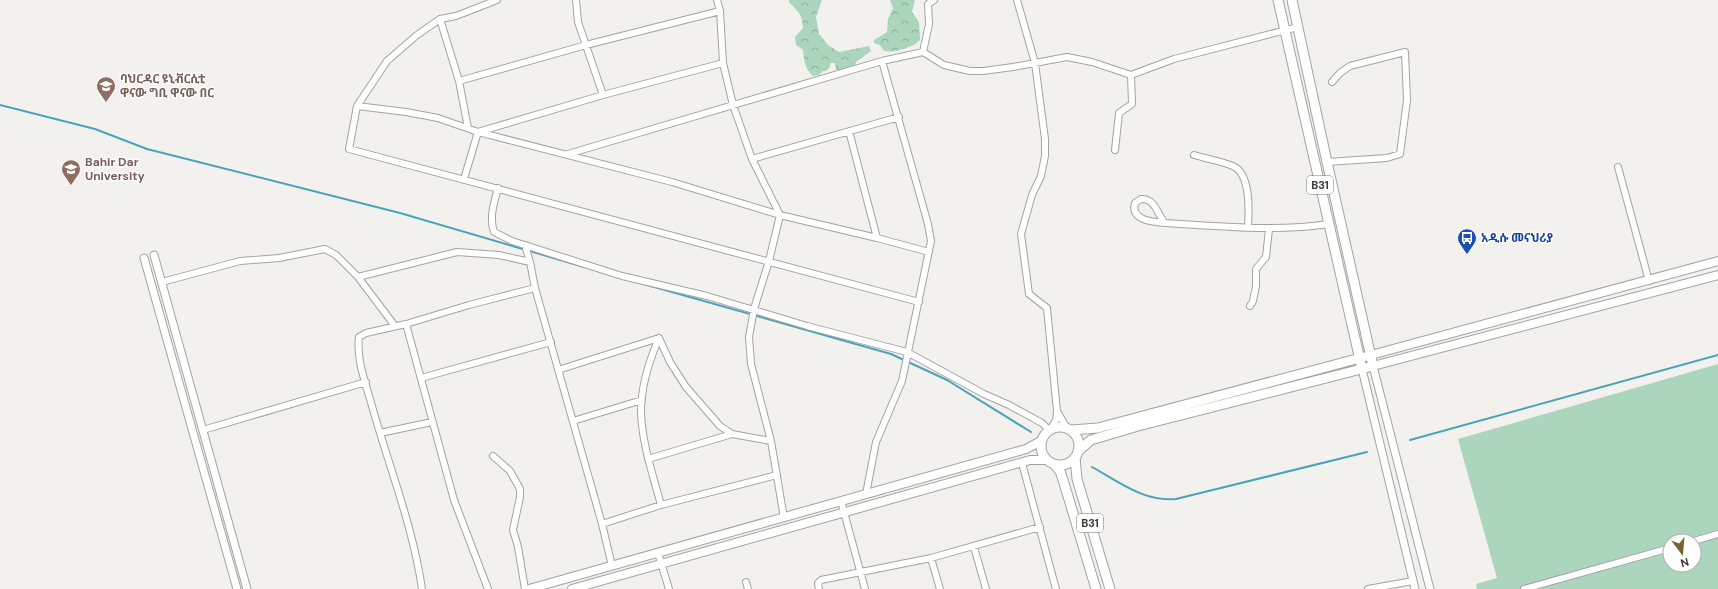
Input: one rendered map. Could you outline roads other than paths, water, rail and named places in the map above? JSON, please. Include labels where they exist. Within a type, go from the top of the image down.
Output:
[{"type":"main road","name":"B31","points":[[1278,0],[1362,370]]},
{"type":"main road","name":"B31","points":[[1292,0],[1373,366]]},
{"type":"main road","points":[[529,589],[1026,449],[1041,441],[1050,429],[1056,427],[1068,429],[1098,428],[1649,281],[1718,261]]},
{"type":"main road","points":[[572,589],[1022,463],[1040,459],[1066,464],[1091,440],[1117,432],[1362,370],[1718,275]]},
{"type":"main road","points":[[1068,429],[1078,439],[1077,454]]},
{"type":"main road","points":[[1041,441],[1041,451],[1051,462]]},
{"type":"main road","name":"B31","points":[[1077,454],[1077,479],[1110,589]]},
{"type":"main road","name":"B31","points":[[1051,462],[1060,471],[1096,589]]},
{"type":"main road","points":[[752,526],[756,537]]},
{"type":"street","points":[[497,0],[456,16],[440,19],[417,35],[387,61],[357,106],[349,149],[919,302]]},
{"type":"street","points":[[576,0],[578,22],[603,95]]},
{"type":"street","points":[[717,0],[720,11],[723,63],[734,105],[752,158],[780,215],[769,261],[754,310],[749,337],[751,364],[772,441],[784,518]]},
{"type":"street","points":[[923,52],[929,24],[928,4],[934,0]]},
{"type":"street","points":[[498,188],[492,216],[494,232],[525,246],[622,276],[707,296],[807,326],[907,352],[1036,419],[1050,429],[1056,420],[1058,411],[1047,308],[1029,294],[1021,234],[1032,195],[1041,176],[1045,156],[1045,138],[1035,63],[1018,0]]},
{"type":"street","points":[[459,81],[586,45],[720,11]]},
{"type":"street","points":[[440,19],[459,81],[468,128]]},
{"type":"street","points":[[568,154],[882,61],[923,52],[944,65],[970,72],[1067,57],[1092,62],[1131,75],[1174,58],[1298,27]]},
{"type":"street","points":[[1327,162],[1387,158],[1400,154],[1407,100],[1405,52],[1350,66],[1340,73],[1332,82]]},
{"type":"street","points":[[866,494],[876,442],[902,381],[931,241],[928,224],[899,117],[882,61]]},
{"type":"street","points":[[478,132],[603,95],[723,63]]},
{"type":"street","points":[[1116,150],[1119,113],[1132,104],[1131,75]]},
{"type":"street","points":[[357,106],[406,112],[438,118],[478,132],[672,182],[780,215],[929,252]]},
{"type":"street","points":[[752,158],[899,117]]},
{"type":"street","points":[[849,131],[877,238]]},
{"type":"street","points":[[464,179],[478,132]]},
{"type":"street","points":[[1194,155],[1235,166],[1243,177],[1249,198],[1248,227]]},
{"type":"street","points":[[1618,167],[1649,281]]},
{"type":"street","points":[[1165,223],[1151,202],[1146,199],[1141,199],[1135,202],[1134,210],[1136,215],[1143,219],[1165,223],[1269,229],[1300,228],[1328,224]]},
{"type":"street","points":[[1250,306],[1256,286],[1256,269],[1266,257],[1269,229]]},
{"type":"street","points":[[525,246],[535,288],[602,524],[612,566]]},
{"type":"street","points":[[162,282],[240,260],[279,258],[325,249],[336,255],[358,277],[395,326]]},
{"type":"street","points":[[358,277],[457,252],[499,255],[530,262]]},
{"type":"street","points":[[154,255],[247,589]]},
{"type":"street","points":[[144,258],[236,589]]},
{"type":"street","points":[[422,589],[416,554],[360,362],[358,345],[359,337],[366,333],[406,324],[469,305],[535,288]]},
{"type":"street","points":[[406,324],[454,500],[488,589]]},
{"type":"street","points":[[659,338],[670,362],[686,387],[720,426],[732,434],[772,441]]},
{"type":"street","points":[[558,370],[659,338]]},
{"type":"street","points":[[659,338],[649,360],[641,413],[648,458],[661,505]]},
{"type":"street","points":[[421,378],[551,342]]},
{"type":"street","points":[[1373,366],[1430,589]]},
{"type":"street","points":[[1362,370],[1415,589]]},
{"type":"street","points":[[203,430],[366,382]]},
{"type":"street","points":[[573,421],[642,400]]},
{"type":"street","points":[[1058,411],[1068,429]]},
{"type":"street","points":[[380,434],[432,422]]},
{"type":"street","points":[[648,458],[732,434]]},
{"type":"street","points":[[197,450],[207,447]]},
{"type":"street","points":[[493,456],[510,472],[520,489],[520,497],[513,530],[518,547],[525,589]]},
{"type":"street","points":[[201,462],[210,459]]},
{"type":"street","points":[[1022,463],[1056,589]]},
{"type":"street","points":[[602,524],[661,505],[777,474]]},
{"type":"street","points":[[841,501],[865,589]]},
{"type":"street","points":[[819,589],[818,583],[821,580],[931,558],[1040,527]]},
{"type":"street","points":[[1702,539],[1718,534]]},
{"type":"street","points":[[974,547],[986,589]]},
{"type":"street","points":[[1524,589],[1662,550]]},
{"type":"street","points":[[658,553],[669,589]]},
{"type":"street","points":[[931,558],[940,589]]},
{"type":"street","points":[[1368,589],[1414,580]]},
{"type":"street","points":[[746,582],[748,589]]},
{"type":"waterway","points":[[0,105],[95,129],[147,149],[400,213],[584,267]]},
{"type":"waterway","points":[[640,283],[891,354],[947,380],[1031,432]]},
{"type":"waterway","points":[[1410,440],[1718,355]]},
{"type":"waterway","points":[[1092,467],[1122,485],[1142,494],[1164,499],[1176,499],[1367,452]]},
{"type":"place","name":"ባህርዳር ዩኒቭርሲቲ ዋናው ግቢ ዋናው በር","points":[[106,103]]},
{"type":"place","name":"Bahir Dar University","points":[[71,186]]},
{"type":"place","name":"አዲሱ መናህሪያ","points":[[1467,255]]}]
